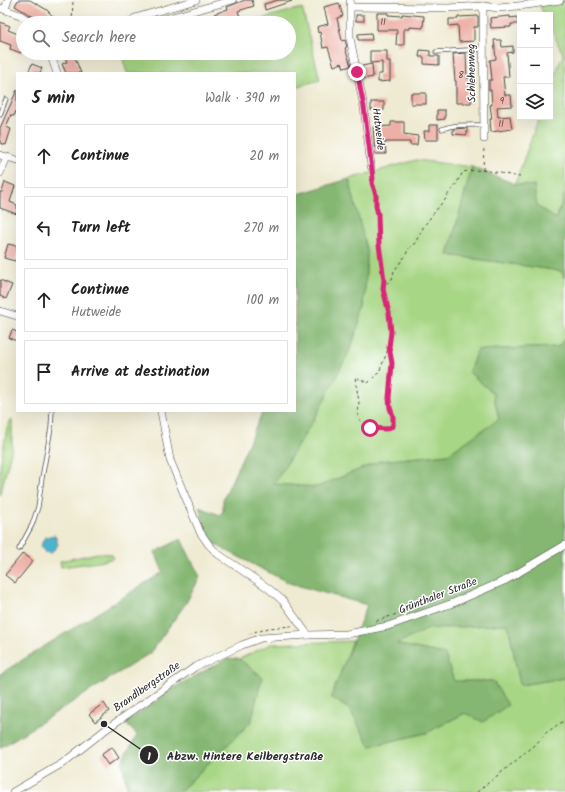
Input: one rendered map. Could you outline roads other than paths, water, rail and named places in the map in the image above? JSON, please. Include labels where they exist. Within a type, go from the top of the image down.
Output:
[{"type":"street","points":[[8,0],[2,8],[22,16]]},
{"type":"street","points":[[142,16],[196,0]]},
{"type":"street","points":[[175,16],[233,0]]},
{"type":"street","points":[[350,3],[448,8],[483,6],[506,7],[560,0]]},
{"type":"street","name":"Hutweide","points":[[350,3],[350,38],[364,107],[371,166]]},
{"type":"street","name":"Schlehenweg","points":[[483,6],[484,139]]},
{"type":"street","points":[[53,60],[57,72]]},
{"type":"street","points":[[0,173],[3,156],[16,160]]},
{"type":"street","points":[[0,311],[16,316]]},
{"type":"street","points":[[160,412],[170,460],[200,532],[209,545],[218,554],[268,588],[283,601],[308,635]]},
{"type":"street","name":"Grünthaler Straße","points":[[308,635],[347,634],[388,626],[453,603],[506,580],[565,545]]},
{"type":"street","name":"Brandlbergstraße","points":[[16,791],[63,763],[105,730],[195,667],[242,645],[261,638],[308,635]]},
{"type":"lane","points":[[436,52],[483,49]]},
{"type":"lane","points":[[0,115],[6,99]]},
{"type":"lane","points":[[442,130],[449,126],[484,125]]},
{"type":"lane","points":[[19,549],[32,525],[38,507],[51,428],[52,412]]},
{"type":"water","points":[[55,535],[58,545],[51,553],[45,552],[40,547],[45,537]]},
{"type":"place","name":"Abzw. Hintere Keilbergstraße","points":[[104,724]]}]
